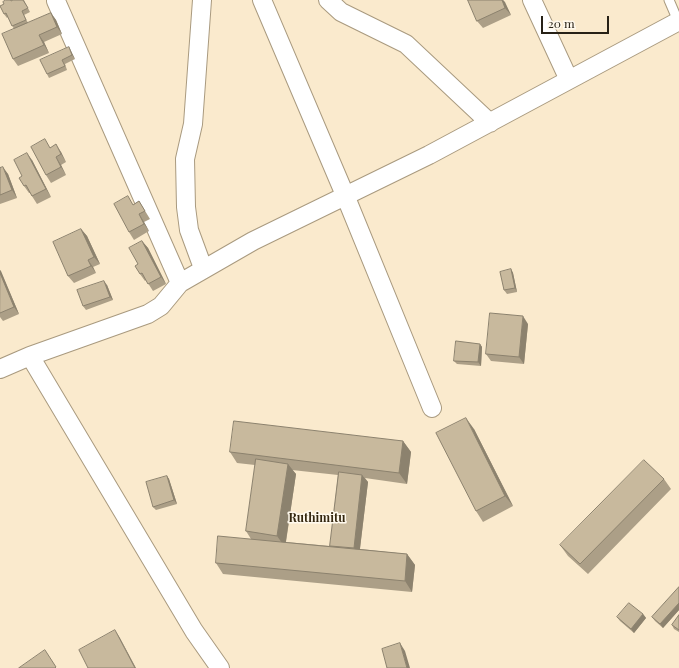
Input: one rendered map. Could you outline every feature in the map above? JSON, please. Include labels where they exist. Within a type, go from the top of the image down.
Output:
[{"type":"street","points":[[202,0],[193,124],[185,158],[186,207],[189,230],[203,268]]},
{"type":"street","points":[[262,0],[345,195],[432,408]]},
{"type":"street","points":[[328,0],[341,12],[406,44],[490,123]]},
{"type":"street","points":[[532,0],[569,80]]},
{"type":"street","points":[[56,1],[180,283]]},
{"type":"street","points":[[0,370],[30,356],[148,314],[161,306],[180,283],[203,268],[252,241],[429,155],[679,21]]},
{"type":"street","points":[[30,356],[194,631],[220,668]]},
{"type":"lane","points":[[669,0],[679,21]]},
{"type":"building","points":[[6,0],[23,0],[28,8],[22,11],[26,20],[12,26],[6,13],[4,14],[0,6],[4,4],[3,2]]},
{"type":"building","points":[[468,0],[502,0],[505,8],[477,21]]},
{"type":"building","points":[[51,13],[57,27],[39,35],[44,45],[13,59],[2,34]]},
{"type":"building","points":[[69,47],[72,55],[62,60],[65,66],[47,74],[40,60]]},
{"type":"building","points":[[45,139],[50,148],[56,144],[61,154],[56,157],[61,167],[46,175],[31,147]]},
{"type":"building","points":[[27,153],[46,189],[32,196],[26,185],[24,186],[19,178],[22,176],[14,160]]},
{"type":"building","points":[[3,167],[12,190],[0,195],[0,168]]},
{"type":"building","points":[[128,196],[133,205],[139,201],[145,211],[139,214],[144,224],[129,232],[114,204]]},
{"type":"building","points":[[81,229],[94,257],[88,260],[91,266],[68,276],[53,242]]},
{"type":"building","points":[[142,241],[161,277],[148,284],[142,273],[140,274],[135,266],[138,264],[129,248]]},
{"type":"building","points":[[511,269],[515,288],[504,290],[500,272]]},
{"type":"building","points":[[0,273],[14,307],[0,313]]},
{"type":"building","points":[[104,281],[110,297],[83,306],[77,290]]},
{"type":"building","points":[[490,313],[523,316],[519,357],[486,354]]},
{"type":"building","points":[[456,341],[480,344],[478,362],[454,361]]},
{"type":"building","points":[[466,418],[505,496],[476,511],[436,433]]},
{"type":"building","points":[[234,421],[403,441],[399,473],[230,452]]},
{"type":"building","points":[[256,459],[288,464],[277,536],[246,531]]},
{"type":"building","points":[[644,460],[664,479],[580,564],[560,545]]},
{"type":"building","points":[[339,472],[362,475],[354,548],[330,546]]},
{"type":"building","points":[[167,476],[174,500],[153,507],[146,482]]},
{"type":"building","points":[[218,536],[407,554],[405,581],[216,563]]},
{"type":"building","points":[[679,587],[679,603],[660,624],[652,617]]},
{"type":"building","points":[[629,603],[643,614],[631,629],[617,617]]},
{"type":"building","points":[[679,615],[679,630],[672,625]]},
{"type":"building","points":[[115,630],[135,668],[88,668],[79,650]]},
{"type":"building","points":[[400,643],[407,668],[387,668],[382,649]]},
{"type":"building","points":[[45,650],[56,667],[55,668],[19,668]]},
{"type":"district","name":"Ruthimitu","points":[[317,518]]}]
